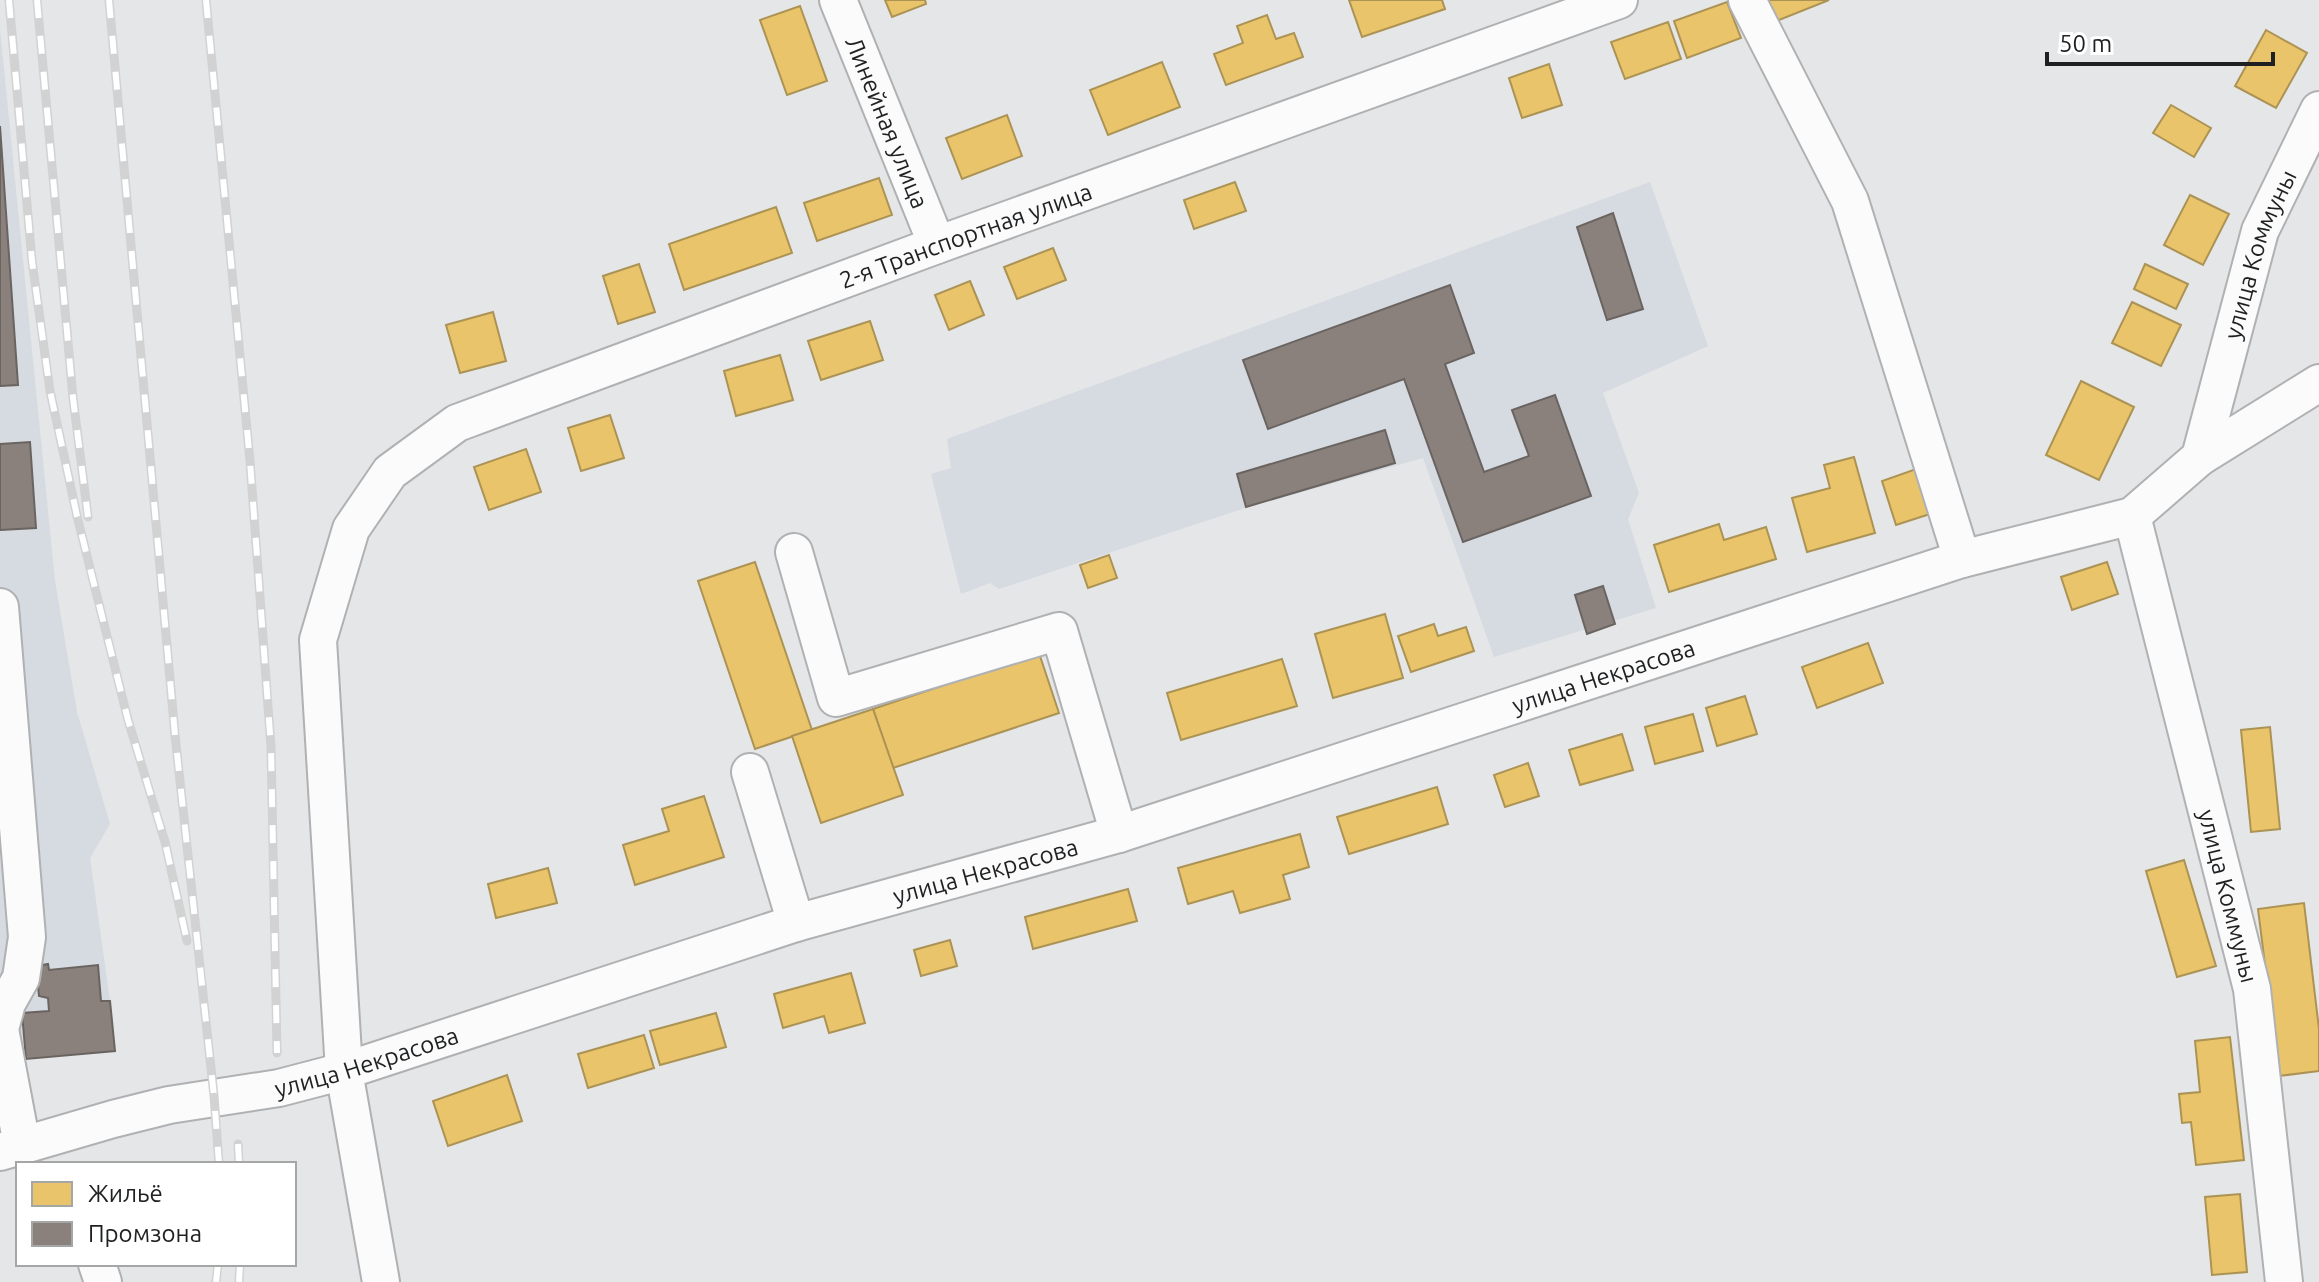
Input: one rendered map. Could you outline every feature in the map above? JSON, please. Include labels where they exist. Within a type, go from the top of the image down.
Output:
[{"type":"street","name":"Линейная улица","points":[[838,0],[937,245]]},
{"type":"street","name":"2-я Транспортная улица","points":[[381,1282],[344,1071],[318,640],[351,529],[390,472],[457,423],[937,245],[1619,0]]},
{"type":"street","points":[[1747,0],[1850,201],[1962,559],[2132,516],[2200,457],[2319,383]]},
{"type":"street","name":"улица Коммуны","points":[[2200,457],[2260,231],[2319,110]]},
{"type":"street","name":"улица Коммуны","points":[[2132,516],[2252,989],[2284,1282]]},
{"type":"street","points":[[794,552],[836,698],[1059,631],[1119,834]]},
{"type":"street","name":"улица Некрасова","points":[[11,1149],[63,1149],[169,1105],[279,1088],[344,1071],[796,923],[1119,834],[1962,559]]},
{"type":"street","points":[[0,607],[27,937],[21,978],[7,1003],[0,1029],[11,1149]]},
{"type":"street","points":[[750,772],[796,923]]},
{"type":"shaded area","points":[[0,29],[55,581],[77,712],[110,824],[90,858],[115,1051],[0,1061]]},
{"type":"shaded area","points":[[1650,182],[1708,346],[1603,393],[1639,493],[1628,519],[1656,608],[1494,657],[1423,458],[1242,509],[999,589],[990,583],[961,594],[931,474],[951,468],[947,439]]},
{"type":"building: Жильё","points":[[885,0],[925,0],[926,4],[892,17]]},
{"type":"building: Жильё","points":[[1349,0],[1442,0],[1445,9],[1362,37]]},
{"type":"building: Жильё","points":[[1760,0],[1829,0],[1769,24]]},
{"type":"building: Жильё","points":[[1727,2],[1741,38],[1687,58],[1674,21]]},
{"type":"building: Жильё","points":[[800,6],[827,81],[787,95],[760,20]]},
{"type":"building: Жильё","points":[[1267,15],[1276,39],[1294,33],[1303,57],[1226,85],[1214,54],[1243,43],[1237,26]]},
{"type":"building: Жильё","points":[[1668,22],[1681,59],[1625,79],[1611,42]]},
{"type":"building: Жильё","points":[[2266,30],[2307,53],[2276,108],[2235,86]]},
{"type":"building: Жильё","points":[[1162,62],[1180,107],[1108,135],[1090,90]]},
{"type":"building: Жильё","points":[[1549,64],[1562,105],[1522,118],[1509,78]]},
{"type":"building: Жильё","points":[[2171,105],[2211,128],[2194,157],[2153,133]]},
{"type":"building: Жильё","points":[[1007,115],[1022,156],[962,179],[946,138]]},
{"type":"building: Жильё","points":[[879,178],[892,215],[817,241],[804,203]]},
{"type":"building: Жильё","points":[[1235,182],[1246,211],[1194,229],[1184,200]]},
{"type":"building: Жильё","points":[[2190,195],[2229,214],[2203,265],[2164,245]]},
{"type":"building: Жильё","points":[[776,207],[792,253],[684,290],[669,244]]},
{"type":"building: Жильё","points":[[1053,248],[1066,280],[1017,299],[1004,267]]},
{"type":"building: Жильё","points":[[639,264],[655,312],[618,324],[603,276]]},
{"type":"building: Жильё","points":[[2145,264],[2188,284],[2176,309],[2134,289]]},
{"type":"building: Жильё","points":[[970,281],[984,315],[949,330],[935,295]]},
{"type":"building: Жильё","points":[[2132,302],[2181,325],[2161,366],[2112,343]]},
{"type":"building: Жильё","points":[[493,312],[506,361],[460,373],[446,325]]},
{"type":"building: Жильё","points":[[870,321],[883,360],[821,380],[808,341]]},
{"type":"building: Жильё","points":[[780,355],[793,400],[736,416],[724,371]]},
{"type":"building: Жильё","points":[[2081,381],[2134,407],[2099,480],[2046,455]]},
{"type":"building: Жильё","points":[[610,415],[624,458],[581,471],[568,428]]},
{"type":"building: Жильё","points":[[526,449],[541,492],[489,510],[474,467]]},
{"type":"building: Жильё","points":[[1854,457],[1875,533],[1807,552],[1792,498],[1830,488],[1824,465]]},
{"type":"building: Жильё","points":[[1919,468],[1933,513],[1896,525],[1882,481]]},
{"type":"building: Жильё","points":[[1719,524],[1724,540],[1766,527],[1776,559],[1669,592],[1654,545]]},
{"type":"building: Жильё","points":[[1109,555],[1117,578],[1088,588],[1080,565]]},
{"type":"building: Жильё","points":[[755,562],[812,730],[755,749],[698,581]]},
{"type":"building: Жильё","points":[[2107,562],[2118,594],[2072,610],[2061,577]]},
{"type":"building: Жильё","points":[[1385,614],[1403,678],[1333,698],[1315,634]]},
{"type":"building: Жильё","points":[[1434,624],[1438,636],[1466,627],[1474,651],[1411,672],[1398,636]]},
{"type":"building: Жильё","points":[[1868,643],[1883,683],[1817,708],[1802,667]]},
{"type":"building: Жильё","points":[[1039,653],[1059,713],[893,768],[873,709]]},
{"type":"building: Жильё","points":[[1282,659],[1297,706],[1181,740],[1167,693]]},
{"type":"building: Жильё","points":[[1745,696],[1757,734],[1717,746],[1706,708]]},
{"type":"building: Жильё","points":[[873,709],[903,795],[821,823],[792,736]]},
{"type":"building: Жильё","points":[[1693,714],[1703,751],[1655,764],[1645,727]]},
{"type":"building: Жильё","points":[[2270,727],[2280,829],[2251,832],[2241,730]]},
{"type":"building: Жильё","points":[[1622,734],[1633,770],[1580,785],[1569,750]]},
{"type":"building: Жильё","points":[[1528,763],[1539,796],[1505,807],[1494,775]]},
{"type":"building: Жильё","points":[[1437,787],[1448,824],[1349,854],[1337,817]]},
{"type":"building: Жильё","points":[[704,796],[724,857],[635,885],[623,845],[669,831],[662,809]]},
{"type":"building: Жильё","points":[[1300,834],[1309,867],[1283,875],[1290,899],[1240,913],[1233,891],[1188,904],[1178,868]]},
{"type":"building: Жильё","points":[[2184,860],[2216,966],[2177,977],[2146,871]]},
{"type":"building: Жильё","points":[[548,868],[557,903],[496,918],[488,884]]},
{"type":"building: Жильё","points":[[1128,889],[1137,921],[1033,949],[1025,917]]},
{"type":"building: Жильё","points":[[2304,903],[2319,1029],[2319,1071],[2279,1076],[2258,909]]},
{"type":"building: Жильё","points":[[950,940],[957,966],[921,976],[914,950]]},
{"type":"building: Жильё","points":[[851,973],[865,1023],[829,1033],[824,1016],[783,1028],[774,994]]},
{"type":"building: Жильё","points":[[716,1013],[726,1047],[660,1065],[650,1031]]},
{"type":"building: Жильё","points":[[644,1035],[654,1068],[588,1088],[578,1054]]},
{"type":"building: Жильё","points":[[2230,1037],[2244,1160],[2196,1165],[2191,1122],[2182,1123],[2179,1094],[2200,1092],[2195,1041]]},
{"type":"building: Жильё","points":[[507,1075],[522,1121],[448,1146],[433,1101]]},
{"type":"building: Жильё","points":[[2240,1194],[2247,1272],[2212,1275],[2205,1197]]},
{"type":"building: Промзона","points":[[0,126],[18,385],[0,386]]},
{"type":"building: Промзона","points":[[1613,213],[1643,309],[1607,320],[1577,227]]},
{"type":"building: Промзона","points":[[1450,285],[1474,353],[1445,364],[1484,472],[1529,456],[1512,410],[1555,395],[1591,496],[1463,542],[1404,379],[1268,429],[1243,360]]},
{"type":"building: Промзона","points":[[1385,430],[1395,463],[1246,507],[1237,474]]},
{"type":"building: Промзона","points":[[30,442],[36,528],[0,530],[0,444]]},
{"type":"building: Промзона","points":[[1603,586],[1615,624],[1587,634],[1575,595]]},
{"type":"building: Промзона","points":[[48,964],[49,970],[98,965],[101,1001],[110,1001],[115,1051],[26,1059],[22,1013],[49,1011],[48,998],[39,996],[36,966]]},
{"type":"railway","points":[[9,0],[32,261],[50,391],[77,516],[128,720],[165,842],[187,941]]},
{"type":"railway","points":[[37,0],[73,398],[88,517]]},
{"type":"railway","points":[[109,0],[175,735],[219,1162]]},
{"type":"railway","points":[[206,0],[250,461],[271,747],[277,1053]]},
{"type":"railway","points":[[238,1144],[239,1162]]},
{"type":"railway","points":[[216,1282],[218,1266]]},
{"type":"railway","points":[[239,1282],[240,1266]]}]
